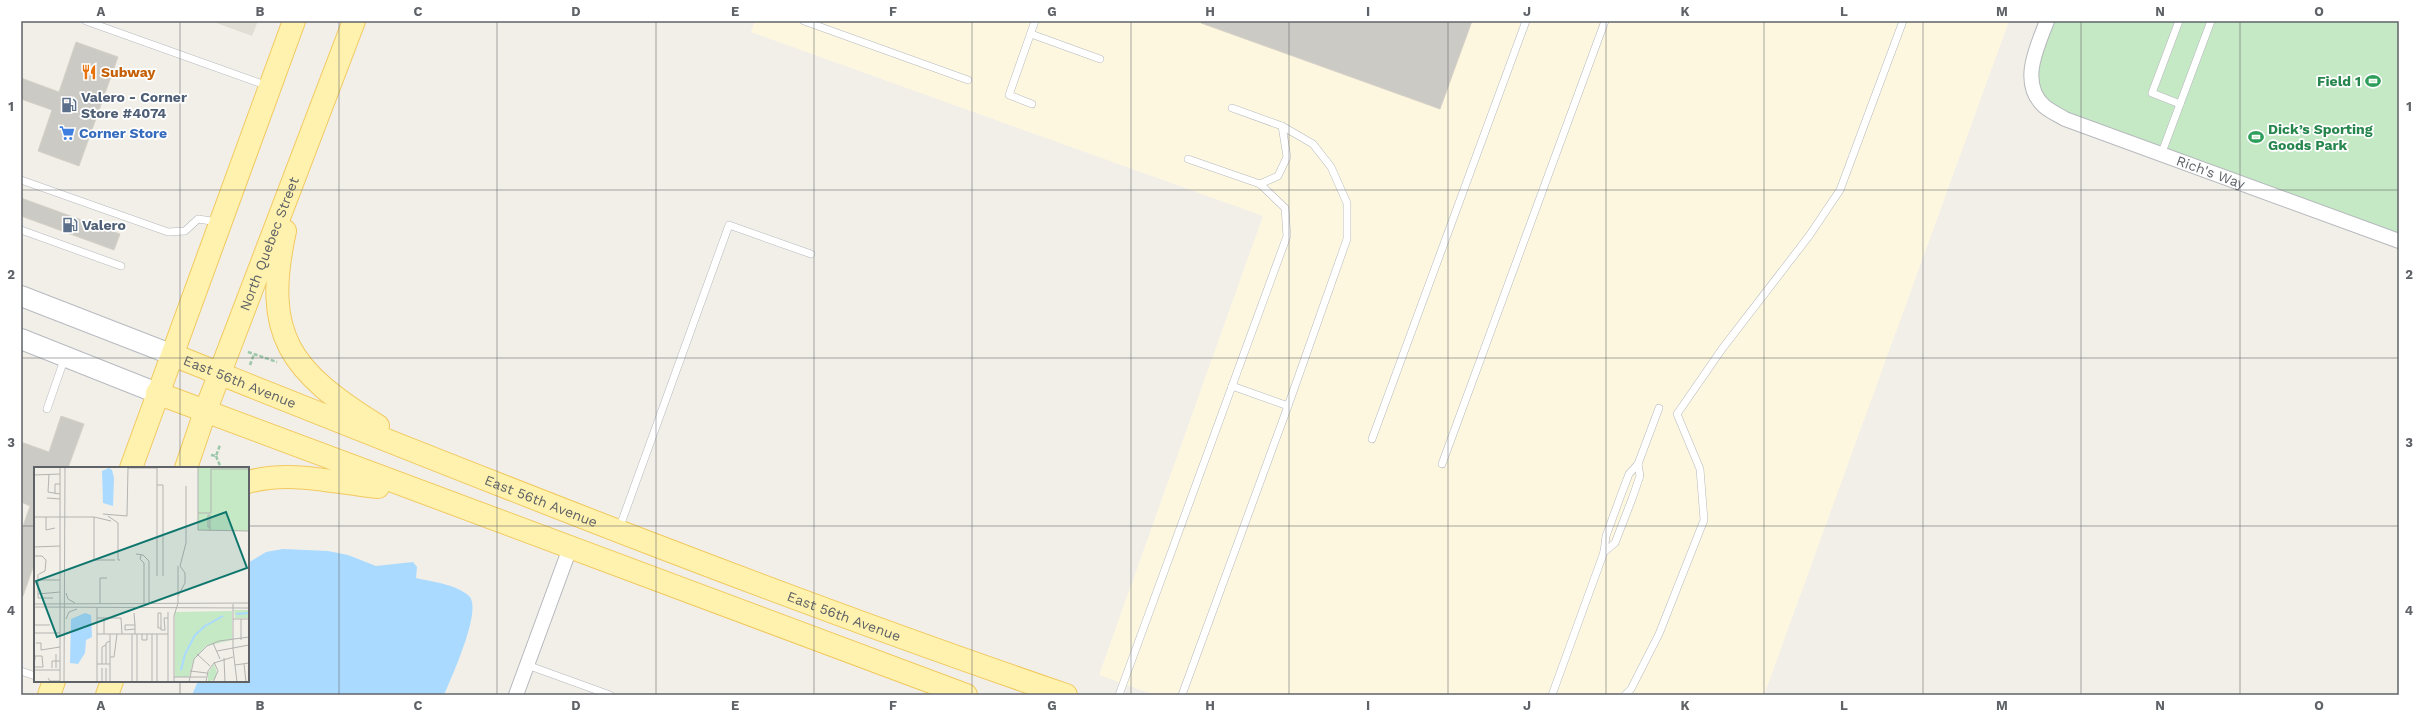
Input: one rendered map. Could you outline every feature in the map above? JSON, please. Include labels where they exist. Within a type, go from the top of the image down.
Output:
[{"type":"main road","points":[[131,467],[157,393],[173,356],[294,21]]},
{"type":"main road","name":"North Quebec Street","points":[[186,467],[205,412],[354,21]]},
{"type":"main road","points":[[300,164],[278,271],[277,308],[285,340],[302,368],[324,390],[338,401],[424,455]]},
{"type":"main road","name":"East 56th Avenue","points":[[21,296],[618,531],[902,639],[1066,695]]},
{"type":"main road","points":[[21,340],[205,412],[966,695]]},
{"type":"main road","points":[[249,482],[272,478],[302,477],[414,490]]},
{"type":"main road","points":[[107,695],[112,682]]},
{"type":"street","name":"Rich's Way","points":[[2047,21],[2031,71],[2033,89],[2043,106],[2065,120],[2399,241]]},
{"type":"street","points":[[516,695],[570,548]]},
{"type":"lane","points":[[86,21],[270,87]]},
{"type":"lane","points":[[804,21],[968,80]]},
{"type":"lane","points":[[1032,104],[1009,95],[1035,21]]},
{"type":"lane","points":[[1372,439],[1526,21]]},
{"type":"lane","points":[[1442,464],[1605,21]]},
{"type":"lane","points":[[1625,695],[1631,689],[1659,634],[1704,520],[1700,469],[1677,414],[1722,349],[1809,236],[1840,190],[1903,21]]},
{"type":"lane","points":[[2179,21],[2152,93],[2180,104]]},
{"type":"lane","points":[[2161,154],[2211,21]]},
{"type":"lane","points":[[1031,34],[1100,59]]},
{"type":"lane","points":[[1182,695],[1288,406],[1347,238],[1347,203],[1331,167],[1313,144],[1282,126],[1232,108]]},
{"type":"lane","points":[[1260,184],[1278,176],[1287,157],[1282,126]]},
{"type":"lane","points":[[1119,695],[1287,236],[1286,208],[1260,184],[1188,159]]},
{"type":"lane","points":[[21,180],[168,232],[185,231],[198,219],[222,222]]},
{"type":"lane","points":[[618,531],[729,225],[811,254]]},
{"type":"lane","points":[[21,230],[121,266]]},
{"type":"lane","points":[[47,409],[65,357]]},
{"type":"lane","points":[[1232,386],[1288,406]]},
{"type":"lane","points":[[1552,695],[1604,552],[1606,536],[1629,474],[1638,464],[1659,408]]},
{"type":"lane","points":[[1604,552],[1615,543],[1629,507],[1640,476],[1638,464]]},
{"type":"lane","points":[[527,665],[608,695]]},
{"type":"lane","points":[[21,671],[34,677]]},
{"type":"path","points":[[246,351],[276,363],[281,360]]},
{"type":"path","points":[[220,445],[216,456],[221,467]]},
{"type":"path","points":[[209,454],[216,456]]},
{"type":"shaded area","points":[[211,21],[258,21],[252,36]]},
{"type":"shaded area","points":[[755,21],[2009,21],[1764,695],[1155,695],[1099,675],[1263,216],[751,32]]},
{"type":"green space","name":"Dick’s Sporting Goods Park","points":[[2047,21],[2399,21],[2399,241],[2065,119],[2033,89]]},
{"type":"water","points":[[283,549],[328,551],[348,555],[376,566],[413,562],[417,567],[416,578],[451,586],[469,596],[472,603],[472,615],[469,629],[459,660],[444,695],[192,695],[198,682],[249,682],[249,562],[266,552]]},
{"type":"building","points":[[1201,21],[1472,21],[1440,109],[1201,23]]},
{"type":"building","name":"Valero - Corner Store #4074","points":[[76,42],[118,57],[79,166],[38,151],[52,110],[21,99],[21,78],[59,92]]},
{"type":"building","name":"Valero","points":[[21,198],[120,234],[114,250],[21,216]]},
{"type":"building","points":[[61,416],[84,424],[68,467],[34,467],[34,565],[23,596],[21,596],[21,532],[30,506],[21,502],[21,442],[49,452]]},
{"type":"place","name":"Subway","points":[[89,72]]},
{"type":"place","name":"Field 1","points":[[2373,81]]},
{"type":"place","name":"Valero - Corner Store #4074","points":[[69,105]]},
{"type":"place","name":"Corner Store","points":[[67,133]]},
{"type":"place","name":"Dick’s Sporting Goods Park","points":[[2256,137]]},
{"type":"place","name":"Valero","points":[[70,225]]}]
